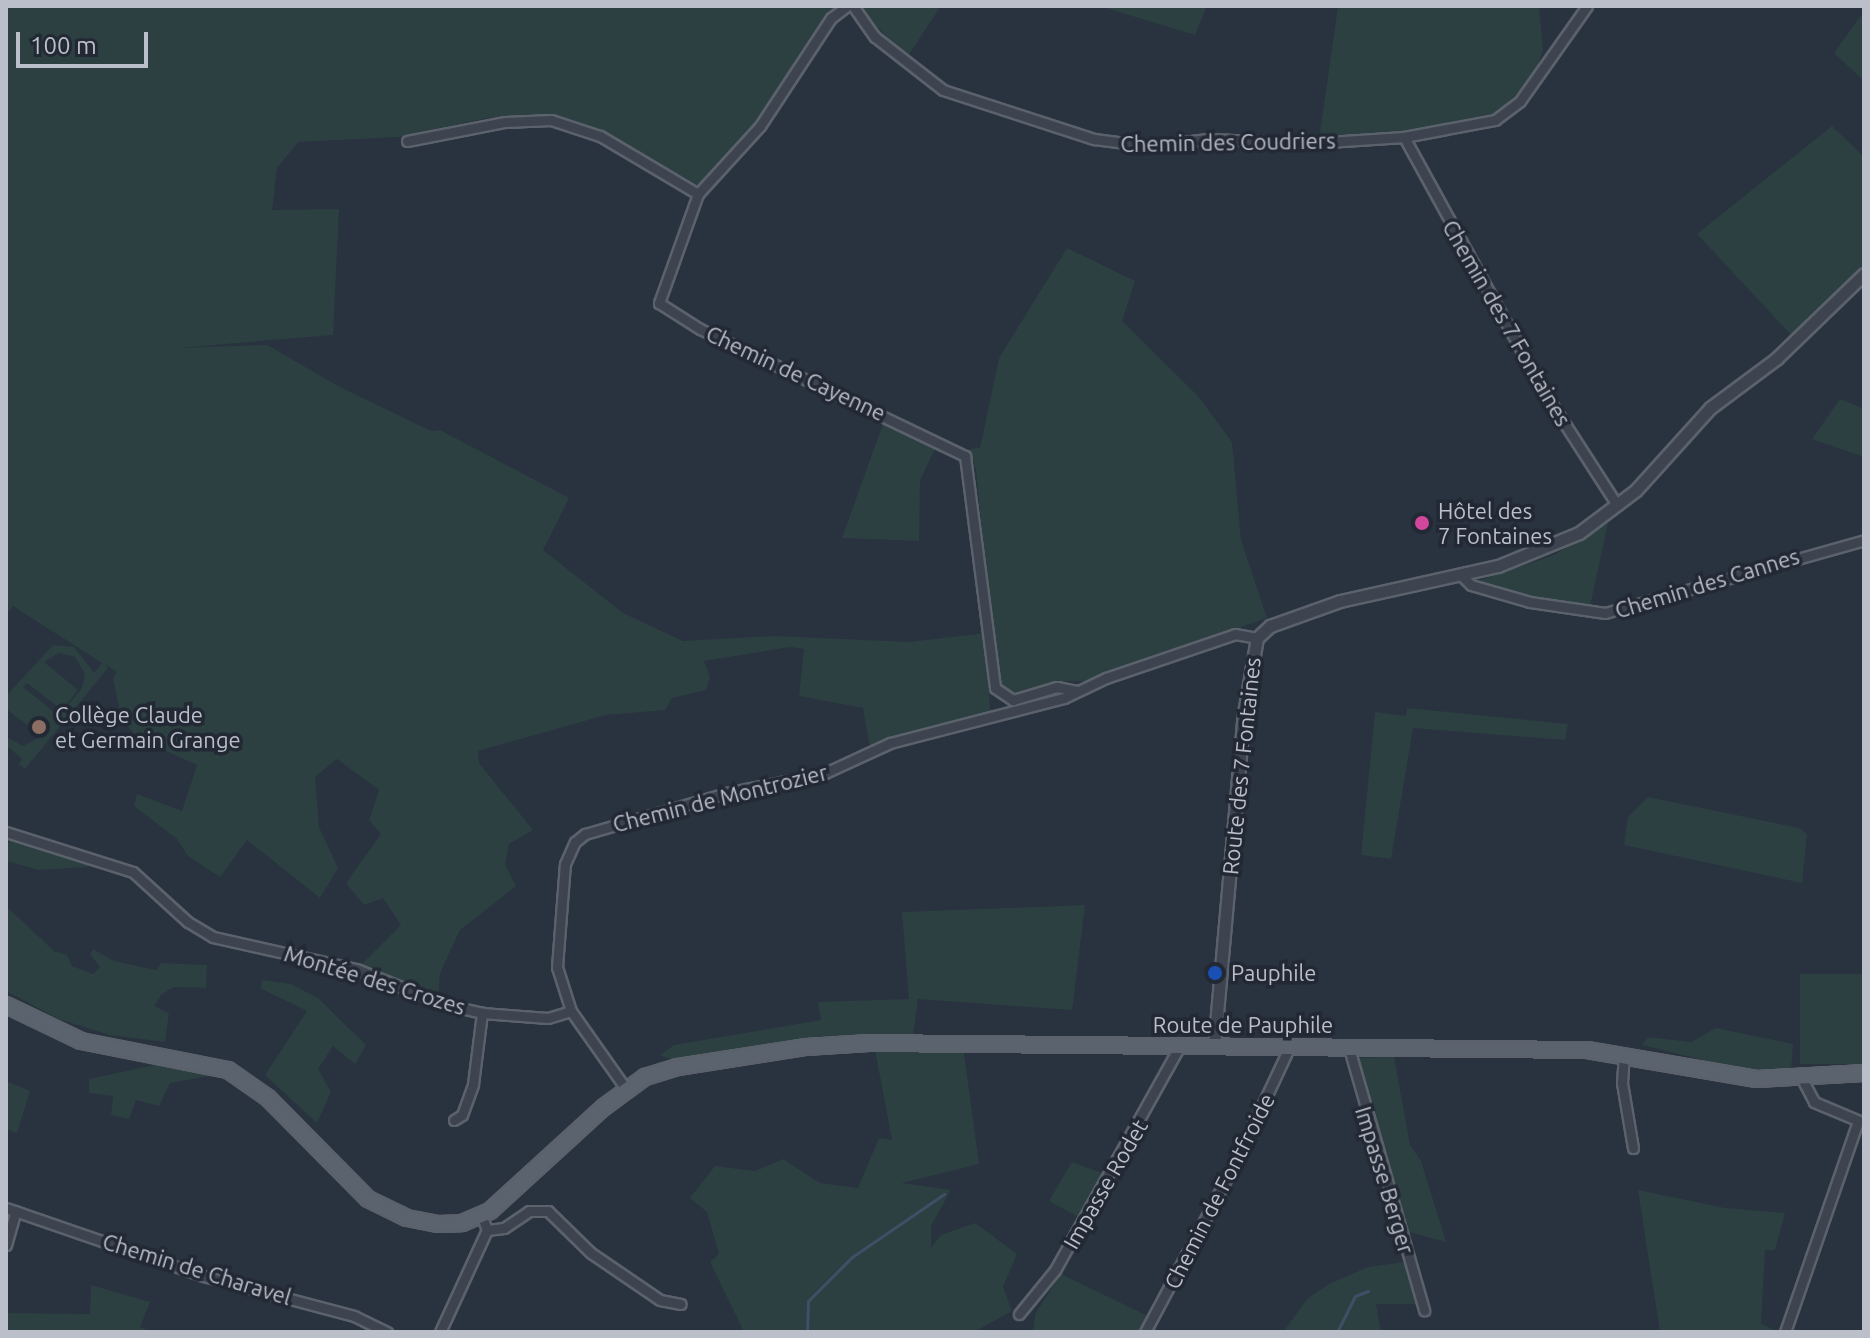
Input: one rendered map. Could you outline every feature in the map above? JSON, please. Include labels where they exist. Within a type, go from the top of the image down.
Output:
[{"type":"main road","points":[[6,1005],[81,1041],[228,1070],[268,1098],[354,1189],[394,1213],[438,1224],[484,1223]]},
{"type":"main road","name":"Route de Pauphile","points":[[484,1223],[626,1089],[678,1067],[833,1044],[1349,1048],[1624,1054],[1738,1077],[1802,1079],[1864,1073]]},
{"type":"street","name":"Chemin des Coudriers","points":[[850,6],[875,37],[931,84],[1109,143],[1149,146],[1235,139],[1313,143],[1404,137],[1484,123],[1511,111],[1587,6]]},
{"type":"street","name":"Chemin de Cayenne","points":[[850,6],[831,18],[760,126],[698,194],[659,303],[700,329],[965,456],[995,688],[1013,700],[1057,687],[1077,691]]},
{"type":"street","points":[[407,141],[505,122],[551,120],[600,136],[698,194]]},
{"type":"street","name":"Chemin des 7 Fontaines","points":[[1404,137],[1543,390],[1617,505]]},
{"type":"street","name":"Route des 7 Fontaines","points":[[1214,1047],[1244,713],[1257,638],[1270,626],[1340,601],[1461,575],[1555,545],[1617,505],[1654,473],[1710,408],[1777,358],[1864,274]]},
{"type":"street","name":"Chemin des Cannes","points":[[1461,575],[1471,585],[1530,602],[1605,613],[1864,540]]},
{"type":"street","name":"Chemin de Montrozier","points":[[626,1089],[571,1011],[557,967],[563,878],[569,852],[585,834],[726,793],[825,773],[890,743],[1077,691],[1235,634],[1257,638]]},
{"type":"street","points":[[6,824],[17,836]]},
{"type":"street","name":"Montée des Crozes","points":[[6,832],[133,872],[188,922],[213,937],[356,969],[444,1004],[482,1013],[548,1018],[571,1011]]},
{"type":"street","points":[[454,1120],[462,1115],[473,1084],[482,1013]]},
{"type":"street","name":"Impasse Rodet","points":[[1019,1314],[1055,1270],[1179,1047]]},
{"type":"street","name":"Chemin de Fontfroide","points":[[1145,1332],[1236,1161],[1289,1048]]},
{"type":"street","name":"Impasse Berger","points":[[1349,1048],[1424,1310]]},
{"type":"street","points":[[1624,1054],[1622,1083],[1633,1148]]},
{"type":"street","points":[[1785,1332],[1861,1122],[1814,1102],[1802,1079]]},
{"type":"street","points":[[440,1332],[484,1223],[504,1228],[536,1209],[548,1211],[591,1253],[660,1300],[681,1304]]},
{"type":"street","points":[[6,1245],[11,1210]]},
{"type":"street","name":"Chemin de Charavel","points":[[11,1210],[203,1276],[354,1316],[387,1332]]},
{"type":"shaded area","points":[[6,6],[838,6],[756,125],[698,185],[596,129],[549,114],[487,118],[398,137],[298,142],[277,168],[272,210],[339,209],[333,335],[177,348],[267,345],[338,386],[431,431],[440,430],[569,498],[543,550],[623,613],[683,641],[775,636],[909,642],[986,633],[990,712],[870,748],[863,708],[799,696],[804,649],[790,647],[704,661],[710,677],[706,690],[672,698],[665,710],[606,715],[478,751],[479,763],[533,830],[509,844],[505,864],[516,886],[460,930],[440,973],[438,999],[359,967],[401,925],[383,898],[364,905],[346,883],[381,834],[369,820],[379,790],[337,759],[315,777],[319,827],[338,868],[320,898],[247,840],[220,877],[188,856],[177,839],[134,806],[137,794],[182,811],[197,765],[137,738],[121,717],[113,678],[117,672],[105,664],[108,668],[25,769],[19,764],[22,759],[6,745],[6,737],[23,746],[42,736],[6,709],[6,696],[53,645],[74,647],[94,673],[102,663],[13,606],[6,615]],"holes":[[[59,653],[75,657],[85,674],[82,688],[59,716],[23,687],[27,683],[62,710],[78,690],[44,662]]]},
{"type":"shaded area","points":[[858,6],[941,6],[906,59]]},
{"type":"shaded area","points":[[1099,6],[1207,6],[1195,35]]},
{"type":"shaded area","points":[[1338,6],[1539,6],[1543,50],[1534,76],[1496,115],[1405,132],[1327,138],[1320,133]]},
{"type":"shaded area","points":[[1864,11],[1864,81],[1834,53]]},
{"type":"shaded area","points":[[1832,126],[1864,157],[1864,264],[1792,336],[1697,234]]},
{"type":"shaded area","points":[[1067,248],[1135,281],[1122,321],[1198,396],[1232,442],[1241,540],[1267,618],[1086,681],[1056,681],[1015,696],[999,688],[996,678],[976,470],[969,449],[980,448],[999,358]]},
{"type":"shaded area","points":[[1840,399],[1864,409],[1864,457],[1812,439]]},
{"type":"shaded area","points":[[884,421],[938,443],[920,480],[919,541],[842,538]]},
{"type":"shaded area","points":[[1608,523],[1589,611],[1475,582],[1554,555]]},
{"type":"shaded area","points":[[1407,708],[1568,724],[1565,740],[1413,728],[1391,859],[1361,855],[1375,712],[1406,716]]},
{"type":"shaded area","points":[[1648,797],[1799,828],[1807,834],[1802,883],[1624,845],[1628,817]]},
{"type":"shaded area","points":[[14,839],[89,861],[88,867],[39,870],[6,861],[6,844]]},
{"type":"shaded area","points":[[1085,905],[1072,1010],[918,999],[913,1036],[789,1042],[673,1060],[660,1055],[674,1045],[821,1020],[818,1002],[909,999],[902,912]]},
{"type":"shaded area","points":[[6,906],[54,951],[67,955],[72,966],[93,974],[100,967],[90,954],[93,949],[114,961],[156,970],[161,963],[207,965],[206,988],[174,987],[161,995],[154,1006],[169,1013],[165,1042],[109,1035],[59,1019],[6,991]]},
{"type":"shaded area","points":[[1800,974],[1864,974],[1864,1064],[1800,1064]]},
{"type":"shaded area","points":[[262,980],[291,984],[318,998],[366,1045],[355,1064],[333,1046],[318,1069],[331,1092],[317,1123],[265,1075],[307,1011],[260,988]]},
{"type":"shaded area","points":[[1716,1028],[1793,1044],[1791,1072],[1731,1067],[1642,1045],[1648,1037],[1691,1042]]},
{"type":"shaded area","points":[[875,1050],[964,1053],[979,1164],[902,1183],[951,1190],[931,1226],[931,1248],[941,1235],[975,1223],[1017,1254],[1003,1287],[1012,1311],[974,1332],[744,1332],[710,1262],[719,1254],[707,1212],[690,1198],[715,1166],[755,1171],[783,1159],[820,1183],[858,1188],[879,1138],[892,1140]]},
{"type":"shaded area","points":[[1394,1057],[1410,1145],[1421,1161],[1446,1242],[1402,1230],[1357,1064],[1358,1058]]},
{"type":"shaded area","points":[[159,1064],[215,1075],[170,1083],[159,1106],[136,1100],[129,1119],[111,1115],[113,1096],[89,1093],[89,1079]]},
{"type":"shaded area","points":[[6,1081],[30,1091],[17,1133],[6,1129]]},
{"type":"shaded area","points":[[1072,1162],[1107,1175],[1080,1218],[1049,1201]]},
{"type":"shaded area","points":[[1638,1190],[1725,1208],[1785,1213],[1775,1250],[1765,1250],[1761,1324],[1779,1332],[1660,1332]]},
{"type":"shaded area","points":[[1405,1262],[1421,1304],[1376,1304],[1381,1332],[1283,1332],[1308,1298],[1329,1284],[1368,1267]]},
{"type":"shaded area","points":[[1061,1274],[1150,1317],[1141,1332],[1033,1332],[1035,1314]]},
{"type":"shaded area","points":[[91,1285],[150,1302],[140,1327],[152,1332],[6,1332],[6,1313],[90,1314]]},
{"type":"waterway","points":[[807,1332],[808,1301],[852,1257],[944,1194]]},
{"type":"waterway","points":[[1337,1332],[1355,1296],[1368,1291]]},
{"type":"place","name":"Hôtel des 7 Fontaines","points":[[1422,523]]},
{"type":"place","name":"Collège Claude et Germain Grange","points":[[39,727]]},
{"type":"place","name":"Pauphile","points":[[1215,973]]}]
